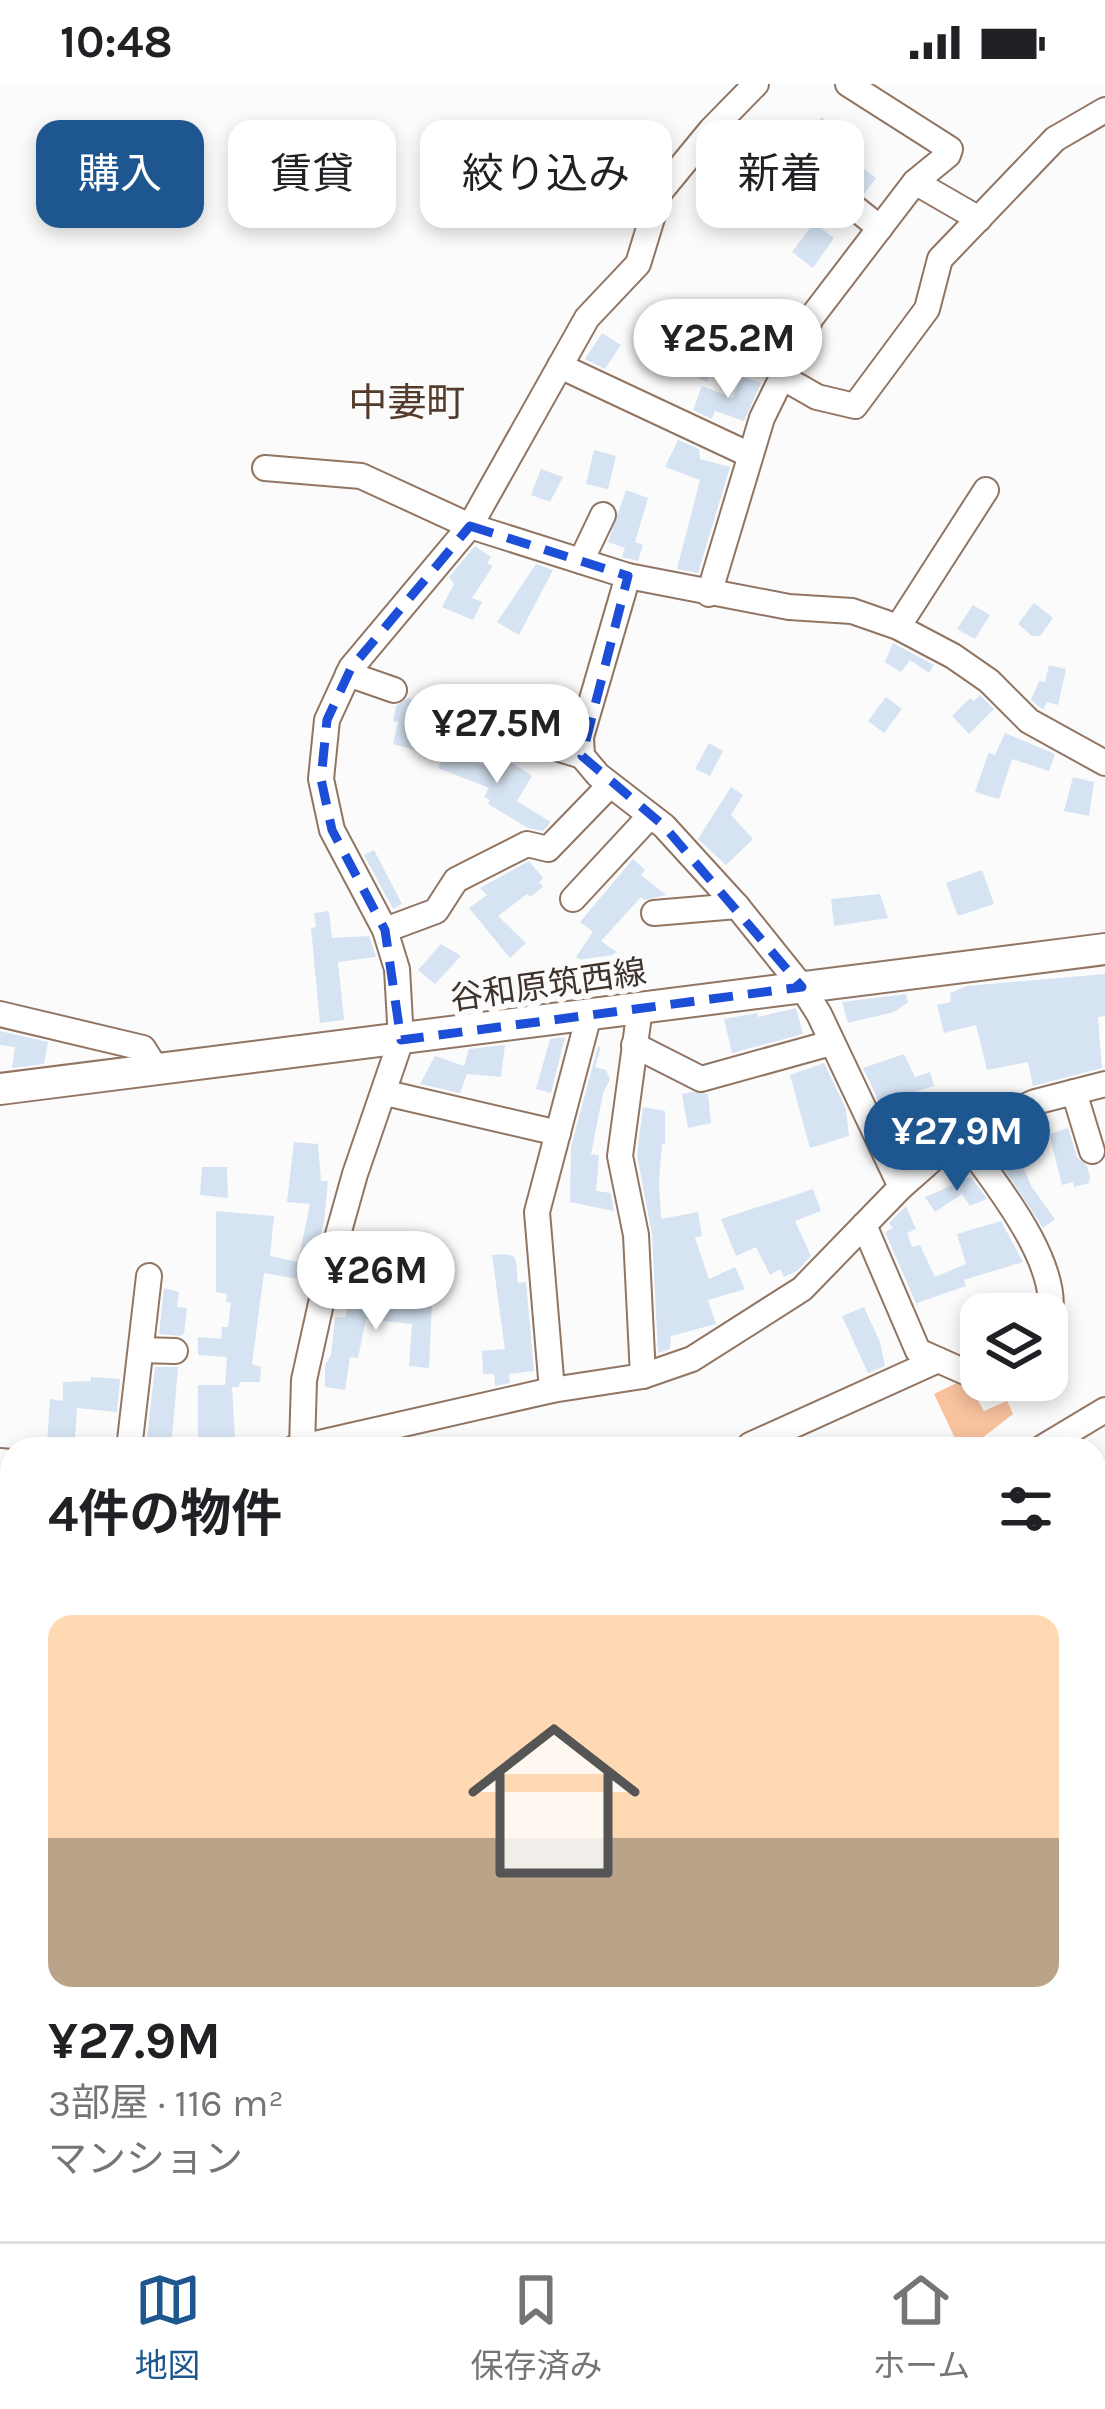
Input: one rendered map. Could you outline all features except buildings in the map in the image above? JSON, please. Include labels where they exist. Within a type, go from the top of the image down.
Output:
[{"type":"main road","name":"谷和原筑西線","points":[[0,1089],[1105,949]]},
{"type":"street","points":[[299,1437],[304,1380],[329,1263],[401,1040],[397,969],[385,930],[332,830],[321,779],[327,720],[348,674],[470,526],[587,318],[638,264],[660,192],[756,84]]},
{"type":"street","points":[[709,594],[761,418],[811,318],[915,182],[950,149],[848,84]]},
{"type":"street","points":[[782,376],[817,397],[855,406],[927,309],[940,259],[1055,139],[1105,110]]},
{"type":"street","points":[[915,182],[979,219]]},
{"type":"street","points":[[864,215],[880,228]]},
{"type":"street","points":[[560,366],[750,455]]},
{"type":"street","points":[[266,468],[362,476],[470,526],[628,576],[789,607],[852,610],[953,656],[988,681],[1029,721],[1105,763]]},
{"type":"street","points":[[898,627],[986,490]]},
{"type":"street","points":[[581,561],[603,515]]},
{"type":"street","points":[[582,756],[581,737],[628,576]]},
{"type":"street","points":[[348,674],[394,690]]},
{"type":"street","points":[[478,734],[508,733],[582,756],[650,816],[737,906],[802,987],[901,1187]]},
{"type":"street","points":[[385,930],[436,910],[456,880],[527,844],[548,849],[610,785]]},
{"type":"street","points":[[573,899],[650,816]]},
{"type":"street","points":[[654,913],[737,906]]},
{"type":"street","points":[[640,1008],[620,1156],[636,1235],[643,1376]]},
{"type":"street","points":[[0,1014],[143,1048],[155,1067]]},
{"type":"street","points":[[553,1390],[537,1212],[589,1015]]},
{"type":"street","points":[[634,1045],[701,1079],[831,1042]]},
{"type":"street","points":[[365,1437],[553,1390],[643,1376],[692,1359],[802,1288],[901,1187],[960,1135],[1035,1102],[1105,1084]]},
{"type":"street","points":[[1074,1092],[1092,1151]]},
{"type":"street","points":[[386,1093],[558,1133]]},
{"type":"street","points":[[960,1135],[1029,1229],[1047,1293]]},
{"type":"street","points":[[864,1225],[918,1351],[960,1370]]},
{"type":"street","points":[[130,1437],[149,1276]]},
{"type":"street","points":[[141,1350],[175,1352]]},
{"type":"street","points":[[768,1437],[938,1360]]},
{"type":"street","points":[[1060,1437],[1105,1410]]},
{"type":"highlighted area","points":[[470,526],[628,576],[582,756],[664,826],[802,987],[401,1040],[385,930],[332,830],[321,779],[327,720],[351,668]]},
{"type":"shaded area","points":[[960,1381],[960,1401],[978,1401],[984,1411],[1007,1401],[1013,1414],[983,1437],[954,1437],[934,1394]]},
{"type":"district","name":"中妻町","points":[[407,402]]}]
